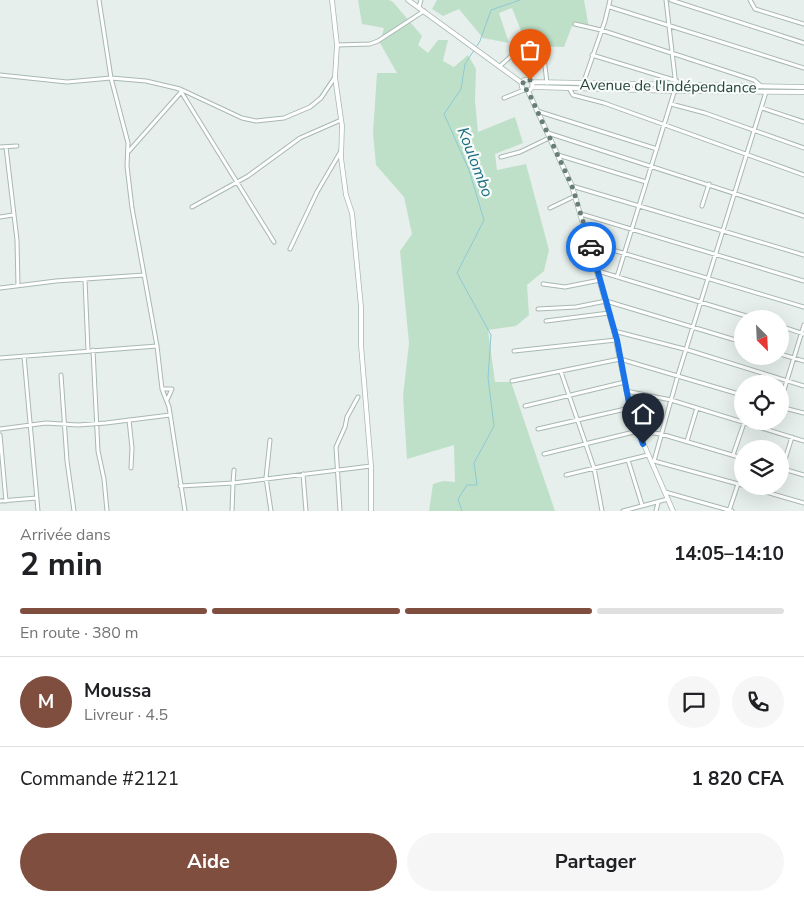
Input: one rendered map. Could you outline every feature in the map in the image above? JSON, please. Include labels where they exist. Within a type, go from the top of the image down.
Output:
[{"type":"street","points":[[99,0],[111,78],[121,120],[127,135],[129,152],[127,173],[157,346],[162,389],[167,400],[170,415],[185,511]]},
{"type":"street","points":[[332,0],[337,44],[335,76],[341,120],[344,180],[352,213],[358,271],[371,466],[371,511]]},
{"type":"street","points":[[408,0],[479,49],[522,83],[537,111],[576,196],[617,340],[630,408],[673,511]]},
{"type":"street","points":[[419,7],[421,0]]},
{"type":"street","points":[[582,85],[610,7],[610,0]]},
{"type":"street","points":[[617,277],[675,91],[674,55],[666,0]]},
{"type":"street","points":[[671,0],[804,43]]},
{"type":"street","points":[[750,0],[755,9],[804,24]]},
{"type":"street","points":[[610,7],[804,68]]},
{"type":"street","points":[[337,44],[378,41],[424,11]]},
{"type":"street","points":[[575,24],[601,30],[754,80],[761,87]]},
{"type":"street","points":[[500,66],[524,51]]},
{"type":"street","points":[[592,55],[676,84]]},
{"type":"street","points":[[544,58],[547,84]]},
{"type":"street","points":[[0,75],[67,82],[111,78],[146,81],[181,90],[242,118],[256,121],[296,115],[321,98],[335,76]]},
{"type":"street","points":[[504,98],[526,90],[532,84],[527,80],[522,83]]},
{"type":"street","name":"Avenue de l'Indépendance","points":[[532,84],[676,84],[804,87]]},
{"type":"street","name":"Avenue de l'Indépendance","points":[[532,84],[569,88],[675,91],[802,91]]},
{"type":"street","points":[[569,88],[573,95],[604,103],[804,175]]},
{"type":"street","points":[[129,152],[181,90]]},
{"type":"street","points":[[181,90],[274,242]]},
{"type":"street","points":[[802,91],[804,96]]},
{"type":"street","points":[[652,461],[678,375],[688,350],[766,92]]},
{"type":"street","points":[[671,104],[705,113],[804,148]]},
{"type":"street","points":[[762,108],[804,122]]},
{"type":"street","points":[[537,111],[657,149]]},
{"type":"street","points":[[192,207],[248,176],[300,138],[341,120]]},
{"type":"street","points":[[547,133],[652,165],[804,216]]},
{"type":"street","points":[[501,157],[520,152],[549,138]]},
{"type":"street","points":[[0,147],[18,146]]},
{"type":"street","points":[[6,147],[17,240],[18,286]]},
{"type":"street","points":[[290,249],[317,192],[342,151]]},
{"type":"street","points":[[558,155],[646,182]]},
{"type":"street","points":[[702,206],[709,184]]},
{"type":"street","points":[[572,186],[804,255]]},
{"type":"street","points":[[550,208],[576,196]]},
{"type":"street","points":[[581,214],[804,281]]},
{"type":"street","points":[[0,217],[14,215]]},
{"type":"street","points":[[589,242],[804,307]]},
{"type":"street","points":[[598,271],[734,312]]},
{"type":"street","points":[[0,288],[144,275]]},
{"type":"street","points":[[85,280],[88,350]]},
{"type":"street","points":[[543,284],[565,287],[600,280]]},
{"type":"street","points":[[538,309],[576,307],[606,301],[734,340]]},
{"type":"street","points":[[546,321],[609,313]]},
{"type":"street","points":[[789,375],[804,325]]},
{"type":"street","points":[[789,329],[803,333]]},
{"type":"street","points":[[614,331],[688,350],[765,375]]},
{"type":"street","points":[[514,351],[617,340]]},
{"type":"street","points":[[0,358],[157,346]]},
{"type":"street","points":[[93,350],[98,451],[104,479],[107,511]]},
{"type":"street","points":[[24,356],[32,426],[38,511]]},
{"type":"street","points":[[789,357],[804,361]]},
{"type":"street","points":[[512,381],[620,359],[734,392]]},
{"type":"street","points":[[561,372],[587,444],[594,468],[602,511]]},
{"type":"street","points":[[61,375],[66,424],[67,461],[74,511]]},
{"type":"street","points":[[525,406],[625,382]]},
{"type":"street","points":[[789,382],[804,386]]},
{"type":"street","points":[[162,389],[172,389],[167,400]]},
{"type":"street","points":[[626,391],[671,400],[734,420]]},
{"type":"street","points":[[340,511],[336,447],[345,427],[347,416],[358,397]]},
{"type":"street","points":[[538,429],[630,408]]},
{"type":"street","points":[[686,441],[697,408]]},
{"type":"street","points":[[789,410],[804,414]]},
{"type":"street","points":[[0,429],[46,423],[97,423],[170,415]]},
{"type":"street","points":[[129,420],[132,448],[131,468]]},
{"type":"street","points":[[766,430],[804,441]]},
{"type":"street","points":[[544,454],[638,431],[661,434],[734,455]]},
{"type":"street","points":[[0,435],[6,501]]},
{"type":"street","points":[[789,446],[792,438]]},
{"type":"street","points":[[270,440],[266,478],[271,511]]},
{"type":"street","points":[[566,475],[648,455]]},
{"type":"street","points":[[628,460],[642,504]]},
{"type":"street","points":[[652,461],[734,483]]},
{"type":"street","points":[[180,486],[233,483],[371,466]]},
{"type":"street","points":[[232,511],[234,470]]},
{"type":"street","points":[[789,471],[804,475]]},
{"type":"street","points":[[303,474],[306,511]]},
{"type":"street","points":[[665,492],[730,511],[737,495]]},
{"type":"street","points":[[776,495],[804,503]]},
{"type":"street","points":[[0,501],[37,498]]},
{"type":"street","points":[[623,511],[642,504],[658,503],[668,499]]},
{"type":"street","points":[[656,511],[658,503]]},
{"type":"green space","points":[[358,0],[389,0],[393,2],[422,36],[418,45],[428,53],[438,40],[448,40],[443,61],[454,67],[468,55],[476,69],[475,100],[478,132],[515,117],[523,143],[495,154],[497,170],[526,164],[549,250],[544,271],[527,285],[529,315],[516,326],[488,330],[495,382],[511,382],[555,511],[429,511],[433,484],[443,481],[455,482],[454,445],[407,459],[403,396],[409,343],[400,251],[412,234],[404,197],[376,165],[373,133],[377,73],[397,73],[380,43],[384,28],[362,24]]},
{"type":"green space","points":[[437,0],[584,0],[589,28],[572,26],[564,47],[527,46],[512,8],[499,13],[509,43],[483,38],[459,9],[443,16],[432,9]]},
{"type":"waterway","name":"Koulombo","points":[[462,511],[458,499],[467,485],[477,485],[474,463],[494,426],[488,378],[491,335],[457,273],[484,220],[469,170],[444,114],[461,89],[465,64],[480,41],[491,10],[520,0]]},
{"type":"way so far","points":[[530,80],[523,81],[523,89],[528,91],[572,186],[591,247]]},
{"type":"route","points":[[591,247],[617,340],[630,408],[643,444]]}]
